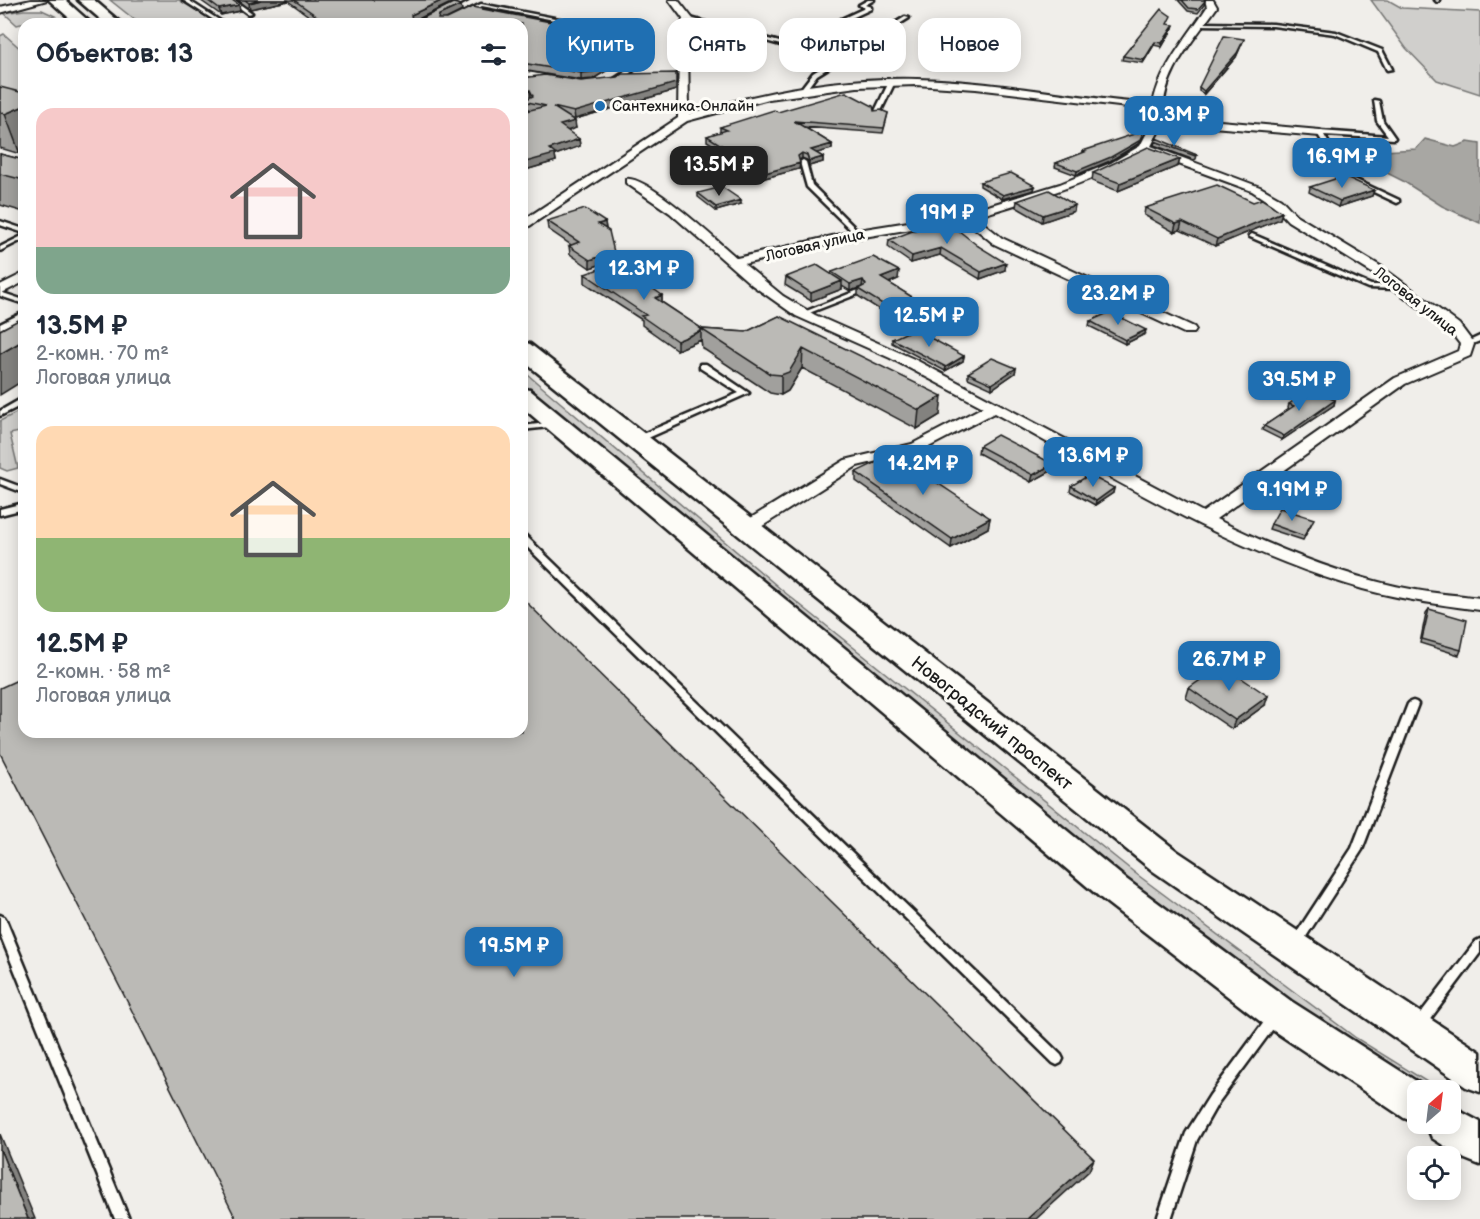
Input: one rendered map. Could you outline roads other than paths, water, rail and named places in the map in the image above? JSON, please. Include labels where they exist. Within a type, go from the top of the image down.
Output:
[{"type":"main road","points":[[56,0],[78,18]]},
{"type":"main road","points":[[85,0],[108,18]]},
{"type":"main road","name":"Новоградский проспект","points":[[528,354],[1164,861],[1480,1074]]},
{"type":"main road","points":[[528,399],[1114,889],[1278,1013],[1407,1098]]},
{"type":"main road","points":[[1461,1133],[1480,1145]]},
{"type":"street","points":[[0,10],[43,0]]},
{"type":"street","points":[[673,0],[688,18]]},
{"type":"street","points":[[1145,148],[1157,113],[1165,78],[1212,7],[1209,0]]},
{"type":"street","points":[[683,119],[686,98],[685,72]]},
{"type":"street","points":[[528,223],[683,119],[718,108],[803,90],[849,84],[916,82],[1043,93],[1233,127],[1320,133]]},
{"type":"street","name":"Логовая улица","points":[[734,263],[858,234],[967,216],[1064,186],[1115,165],[1145,148],[1256,189],[1276,202],[1292,218],[1377,270],[1454,327],[1466,348],[1400,381],[1205,519]]},
{"type":"street","name":"Логовая улица","points":[[630,181],[654,194],[758,283],[802,314],[880,348],[1247,541],[1324,571],[1413,597],[1480,604]]},
{"type":"street","points":[[967,216],[998,241],[1189,330]]},
{"type":"street","points":[[0,290],[18,280]]},
{"type":"street","points":[[1466,348],[1480,363]]},
{"type":"street","points":[[747,528],[850,463],[917,447],[994,407]]},
{"type":"lane","points":[[185,0],[213,18]]},
{"type":"lane","points":[[231,0],[250,13]]},
{"type":"lane","points":[[446,10],[466,0]]},
{"type":"lane","points":[[848,18],[869,8],[861,5],[872,0]]},
{"type":"lane","points":[[462,15],[481,5],[549,18]]},
{"type":"lane","points":[[803,90],[814,74],[907,18]]},
{"type":"lane","points":[[1201,24],[1273,26],[1336,33],[1380,51],[1389,69]]},
{"type":"lane","points":[[605,82],[617,80],[629,72]]},
{"type":"lane","points":[[528,74],[556,79],[528,81]]},
{"type":"lane","points":[[878,113],[892,82]]},
{"type":"lane","points":[[1320,133],[1392,138],[1380,121],[1376,101]]},
{"type":"lane","points":[[1320,133],[1346,177],[1397,201]]},
{"type":"lane","points":[[803,162],[809,186],[858,234]]},
{"type":"lane","points":[[0,223],[18,229]]},
{"type":"lane","points":[[1252,236],[1370,287],[1397,287]]},
{"type":"lane","points":[[0,249],[18,240]]},
{"type":"lane","points":[[802,314],[861,291]]},
{"type":"lane","points":[[0,294],[18,300]]},
{"type":"lane","points":[[0,327],[18,318]]},
{"type":"lane","points":[[1466,348],[1480,338]]},
{"type":"lane","points":[[636,440],[745,393],[704,366]]},
{"type":"lane","points":[[0,414],[18,404]]},
{"type":"lane","points":[[528,427],[559,424]]},
{"type":"lane","points":[[0,481],[18,488]]},
{"type":"lane","points":[[0,512],[18,508]]},
{"type":"lane","points":[[528,543],[1057,1059]]},
{"type":"lane","points":[[1294,948],[1357,850],[1413,704]]},
{"type":"lane","points":[[0,920],[122,1219]]},
{"type":"lane","points":[[1415,1030],[1480,944]]},
{"type":"lane","points":[[1164,1219],[1191,1137],[1214,1099],[1278,1013]]},
{"type":"place","name":"Сантехника-Онлайн","points":[[600,106]]}]
